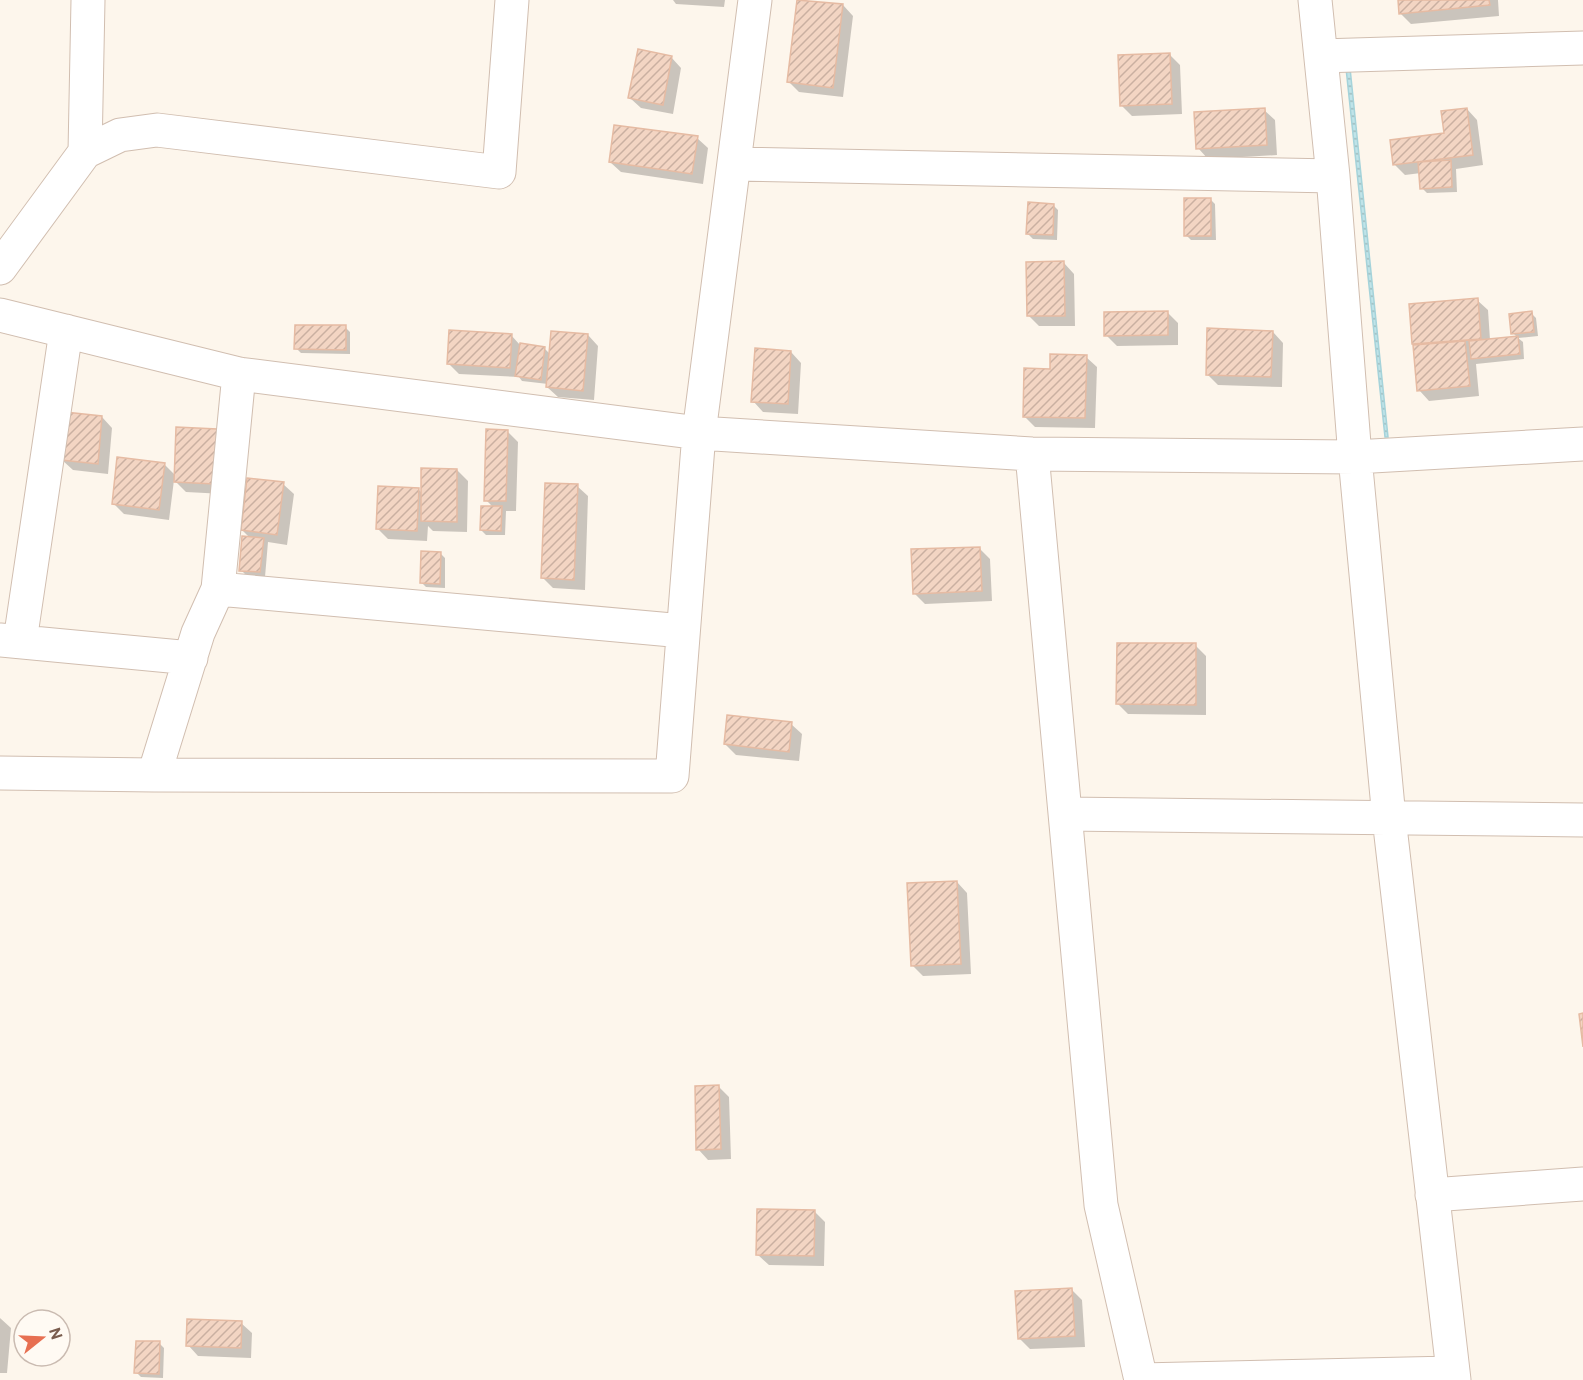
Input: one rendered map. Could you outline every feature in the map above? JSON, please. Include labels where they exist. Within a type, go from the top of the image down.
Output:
[{"type":"street","points":[[85,152],[88,0]]},
{"type":"street","points":[[0,268],[85,152],[120,135],[157,130],[499,171],[512,0]]},
{"type":"street","points":[[0,772],[154,775],[672,776],[699,434],[755,0]]},
{"type":"street","points":[[1032,454],[1101,1205],[1141,1380],[1453,1377],[1389,818],[1355,457],[1333,176],[1315,0]]},
{"type":"street","points":[[1321,56],[1583,48]]},
{"type":"street","points":[[734,164],[1333,176]]},
{"type":"street","points":[[0,315],[239,374],[699,434],[1032,454],[1355,457],[1583,444]]},
{"type":"street","points":[[66,331],[10,640],[191,658]]},
{"type":"street","points":[[154,775],[198,633],[218,590],[239,374]]},
{"type":"street","points":[[218,590],[683,631]]},
{"type":"street","points":[[1065,814],[1583,820]]},
{"type":"street","points":[[1432,1195],[1583,1184]]},
{"type":"water","points":[[1346,68],[1350,68],[1388,437],[1385,437]]},
{"type":"building","points":[[797,0],[843,4],[833,88],[787,82]]},
{"type":"building","points":[[1398,0],[1489,0],[1490,5],[1399,14]]},
{"type":"building","points":[[638,49],[672,56],[663,105],[628,98]]},
{"type":"building","points":[[1170,53],[1172,104],[1120,106],[1118,55]]},
{"type":"building","points":[[1265,108],[1267,145],[1196,149],[1194,112]]},
{"type":"building","points":[[1467,108],[1473,155],[1393,165],[1390,140],[1444,133],[1441,111]]},
{"type":"building","points":[[614,125],[698,136],[692,174],[609,162]]},
{"type":"building","points":[[1451,160],[1452,187],[1420,189],[1418,162]]},
{"type":"building","points":[[1184,198],[1211,198],[1211,236],[1184,236]]},
{"type":"building","points":[[1028,202],[1054,204],[1053,235],[1026,234]]},
{"type":"building","points":[[1064,261],[1065,316],[1027,316],[1026,262]]},
{"type":"building","points":[[1478,298],[1481,339],[1412,344],[1409,304]]},
{"type":"building","points":[[1168,311],[1168,335],[1104,336],[1104,312]]},
{"type":"building","points":[[1532,311],[1534,332],[1511,334],[1509,314]]},
{"type":"building","points":[[295,325],[346,325],[346,350],[294,349]]},
{"type":"building","points":[[1207,328],[1273,331],[1271,377],[1206,375]]},
{"type":"building","points":[[449,330],[512,334],[510,368],[447,364]]},
{"type":"building","points":[[551,331],[588,334],[583,391],[546,387]]},
{"type":"building","points":[[1518,336],[1520,354],[1471,359],[1469,341]]},
{"type":"building","points":[[1465,341],[1470,386],[1417,391],[1413,345]]},
{"type":"building","points":[[520,343],[545,347],[541,380],[515,376]]},
{"type":"building","points":[[755,348],[791,351],[788,404],[751,402]]},
{"type":"building","points":[[1050,354],[1087,355],[1085,418],[1023,417],[1024,368],[1050,369]]},
{"type":"building","points":[[65,412],[102,416],[98,464],[61,460]]},
{"type":"building","points":[[176,427],[217,429],[214,484],[174,482]]},
{"type":"building","points":[[486,429],[508,430],[506,501],[484,501]]},
{"type":"building","points":[[117,457],[165,463],[159,510],[112,504]]},
{"type":"building","points":[[421,468],[457,469],[457,522],[421,521]]},
{"type":"building","points":[[247,478],[284,482],[277,535],[241,530]]},
{"type":"building","points":[[545,483],[578,484],[574,580],[541,578]]},
{"type":"building","points":[[378,486],[419,488],[417,531],[376,529]]},
{"type":"building","points":[[481,506],[502,506],[501,531],[480,530]]},
{"type":"building","points":[[242,536],[264,538],[260,572],[239,571]]},
{"type":"building","points":[[980,547],[982,591],[913,594],[911,549]]},
{"type":"building","points":[[421,551],[441,552],[440,584],[420,583]]},
{"type":"building","points":[[1117,643],[1196,643],[1196,705],[1116,704]]},
{"type":"building","points":[[727,715],[792,722],[789,752],[724,744]]},
{"type":"building","points":[[957,881],[961,964],[911,966],[907,883]]},
{"type":"building","points":[[1583,1013],[1583,1047],[1579,1014]]},
{"type":"building","points":[[719,1085],[721,1149],[696,1150],[695,1086]]},
{"type":"building","points":[[757,1209],[815,1210],[814,1256],[756,1255]]},
{"type":"building","points":[[1072,1288],[1075,1336],[1018,1339],[1015,1291]]},
{"type":"building","points":[[187,1319],[242,1321],[241,1348],[186,1346]]},
{"type":"building","points":[[136,1341],[160,1341],[159,1374],[134,1373]]}]
